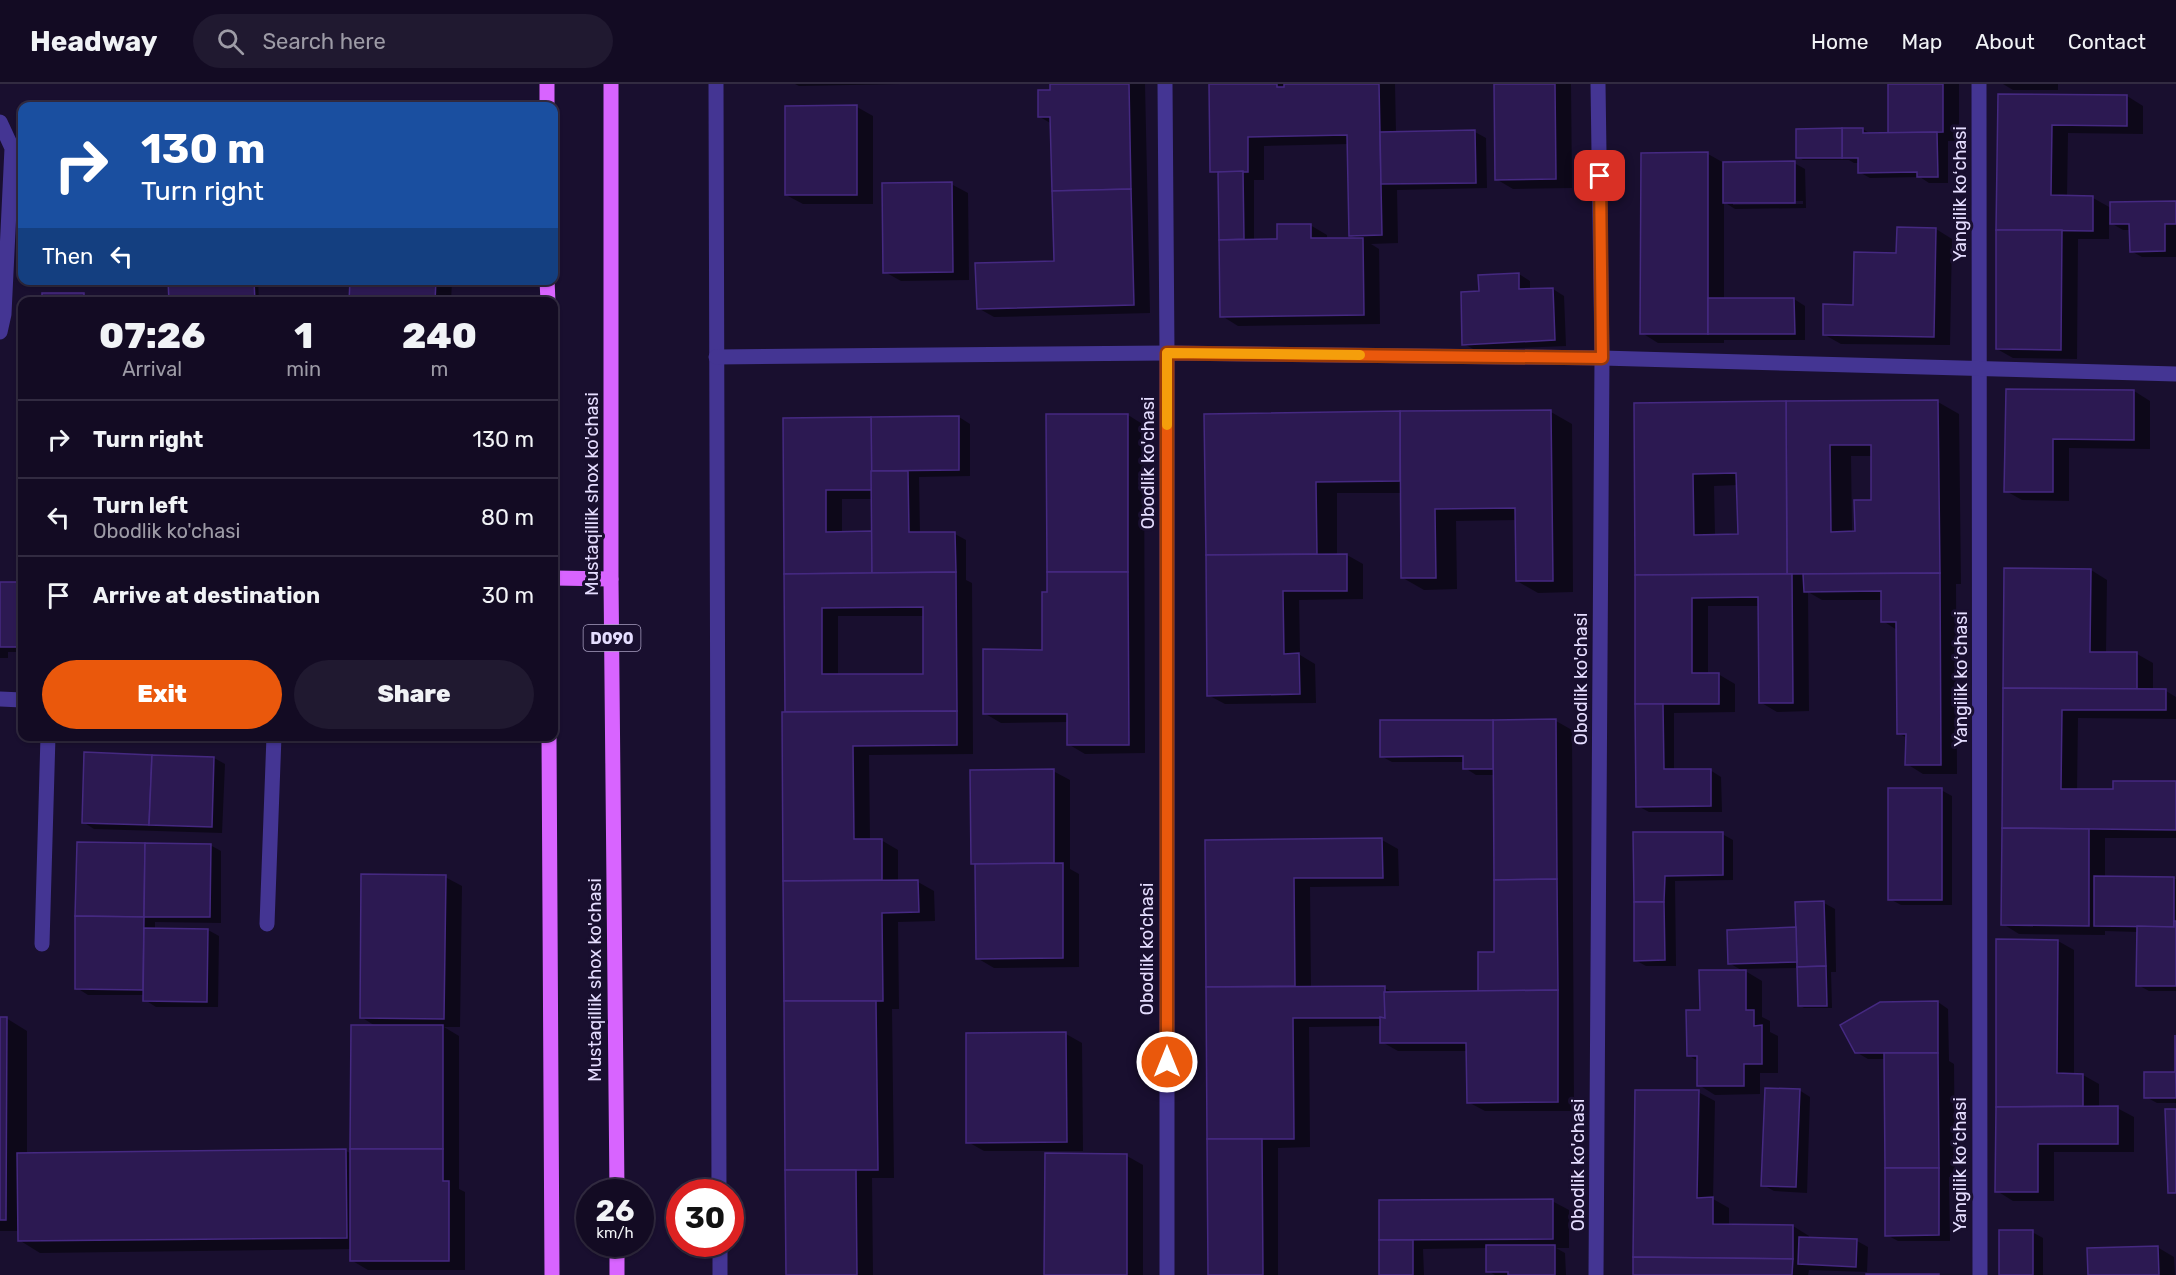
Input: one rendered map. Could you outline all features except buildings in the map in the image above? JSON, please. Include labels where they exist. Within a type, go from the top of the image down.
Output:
[{"type":"main road","points":[[547,84],[547,102]]},
{"type":"main road","name":"Mustaqillik shox ko'chasi","points":[[611,84],[611,579],[617,1179]]},
{"type":"main road","points":[[558,578],[611,579]]},
{"type":"main road","points":[[549,741],[552,1275]]},
{"type":"main road","points":[[617,1257],[617,1275]]},
{"type":"street","points":[[716,84],[719,1179]]},
{"type":"street","name":"Obodlik ko'chasi","points":[[1165,84],[1167,1275]]},
{"type":"street","name":"Obodlik ko'chasi","points":[[1596,1275],[1602,358],[1598,84]]},
{"type":"street","name":"Yangilik koʻchasi","points":[[1979,84],[1980,1275]]},
{"type":"street","points":[[0,122],[12,148],[4,314],[0,332]]},
{"type":"street","points":[[716,357],[1167,353],[1602,358],[2176,374]]},
{"type":"street","points":[[0,699],[18,700]]},
{"type":"street","points":[[42,944],[48,741]]},
{"type":"street","points":[[267,924],[274,741]]},
{"type":"street","points":[[720,1257],[720,1275]]},
{"type":"slow traffic","points":[[1167,425],[1167,353],[1360,355]]},
{"type":"route","points":[[1167,1062],[1167,353],[1602,358],[1600,176]]}]
